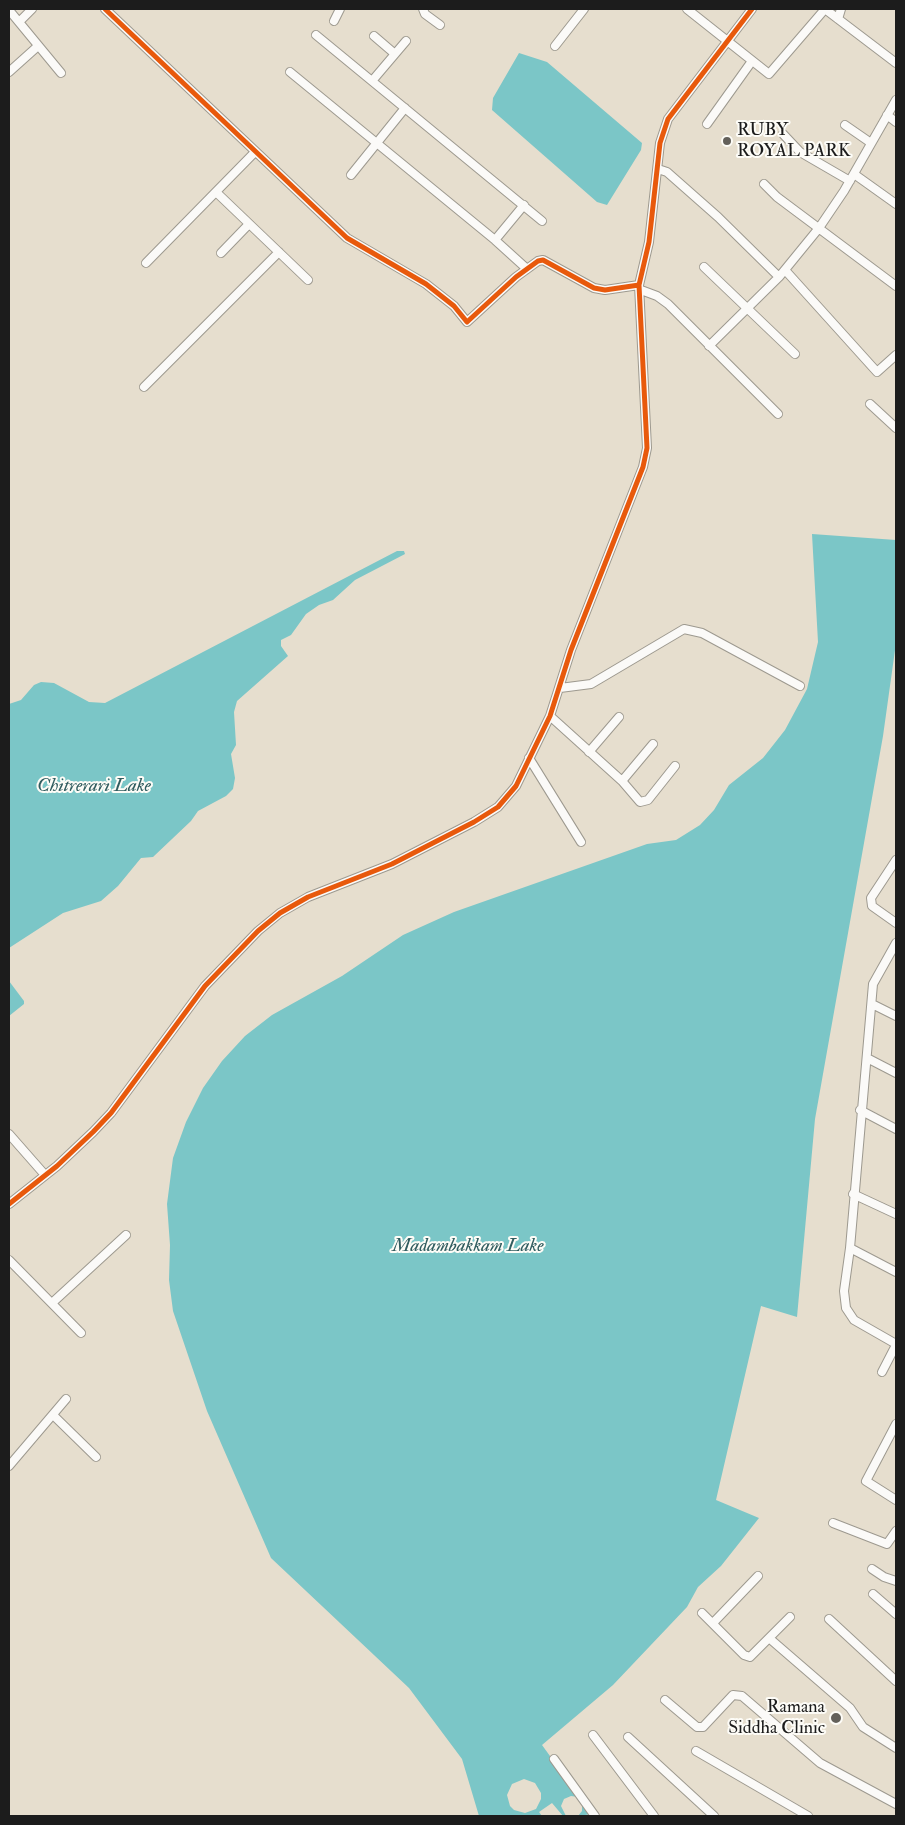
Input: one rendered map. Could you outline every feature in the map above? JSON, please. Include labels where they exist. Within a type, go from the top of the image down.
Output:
[{"type":"street","points":[[19,22],[32,9]]},
{"type":"street","points":[[105,9],[346,238],[426,284],[454,306],[467,322],[527,269],[543,260],[594,288],[605,290],[640,287],[668,304],[778,414]]},
{"type":"street","points":[[334,21],[340,9]]},
{"type":"street","points":[[424,9],[425,14],[440,25]]},
{"type":"street","points":[[555,46],[584,9]]},
{"type":"street","points":[[687,9],[769,74],[825,9],[896,63]]},
{"type":"street","points":[[9,1204],[45,1175],[93,1132],[111,1113],[205,986],[258,931],[295,903],[392,864],[498,807],[516,786],[550,716],[571,650],[643,468],[647,448],[640,287],[649,242],[660,143],[668,119],[752,9]]},
{"type":"street","points":[[838,19],[841,9]]},
{"type":"street","points":[[10,15],[19,22],[61,73]]},
{"type":"street","points":[[316,35],[542,221]]},
{"type":"street","points":[[374,36],[395,54]]},
{"type":"street","points":[[372,81],[406,41]]},
{"type":"street","points":[[9,72],[38,46]]},
{"type":"street","points":[[707,124],[752,61]]},
{"type":"street","points":[[290,72],[495,240],[527,269]]},
{"type":"street","points":[[709,346],[785,270],[819,228],[852,177],[896,100]]},
{"type":"street","points":[[351,174],[405,108]]},
{"type":"street","points":[[887,115],[896,122]]},
{"type":"street","points":[[845,125],[871,143]]},
{"type":"street","points":[[783,134],[800,152],[852,177],[896,204]]},
{"type":"street","points":[[146,263],[254,152]]},
{"type":"street","points":[[658,168],[667,172],[718,217],[778,277]]},
{"type":"street","points":[[764,184],[896,286]]},
{"type":"street","points":[[216,192],[308,280]]},
{"type":"street","points":[[495,240],[524,205]]},
{"type":"street","points":[[221,253],[249,224]]},
{"type":"street","points":[[144,386],[279,252]]},
{"type":"street","points":[[704,267],[795,354]]},
{"type":"street","points":[[785,270],[877,372],[896,354]]},
{"type":"street","points":[[870,404],[896,428]]},
{"type":"street","points":[[560,688],[590,684],[684,629],[702,633],[800,686]]},
{"type":"street","points":[[550,716],[622,781],[640,802],[646,802],[675,766]]},
{"type":"street","points":[[589,752],[619,718]]},
{"type":"street","points":[[622,781],[653,744]]},
{"type":"street","points":[[529,758],[582,842]]},
{"type":"street","points":[[896,860],[871,898],[872,906],[896,923]]},
{"type":"street","points":[[882,1372],[896,1344],[854,1320],[846,1308],[844,1291],[850,1248],[860,1110],[872,1004],[872,984],[896,944]]},
{"type":"street","points":[[872,1004],[896,1016]]},
{"type":"street","points":[[867,1058],[896,1073]]},
{"type":"street","points":[[860,1110],[896,1129]]},
{"type":"street","points":[[9,1134],[45,1175]]},
{"type":"street","points":[[853,1194],[896,1214]]},
{"type":"street","points":[[52,1303],[126,1235]]},
{"type":"street","points":[[850,1248],[896,1272]]},
{"type":"street","points":[[9,1260],[81,1333]]},
{"type":"street","points":[[9,1466],[66,1399]]},
{"type":"street","points":[[53,1415],[96,1456]]},
{"type":"street","points":[[896,1424],[866,1481],[896,1500]]},
{"type":"street","points":[[833,1523],[887,1544],[896,1531]]},
{"type":"street","points":[[872,1569],[896,1582]]},
{"type":"street","points":[[713,1623],[758,1576]]},
{"type":"street","points":[[872,1594],[896,1614]]},
{"type":"street","points":[[702,1613],[747,1657],[754,1655],[790,1617]]},
{"type":"street","points":[[829,1619],[896,1681]]},
{"type":"street","points":[[770,1638],[850,1708],[863,1727],[896,1748]]},
{"type":"street","points":[[665,1700],[697,1727],[703,1727],[733,1695],[742,1696],[820,1762],[896,1804]]},
{"type":"street","points":[[593,1735],[654,1816]]},
{"type":"street","points":[[628,1737],[714,1816]]},
{"type":"street","points":[[696,1751],[808,1816]]},
{"type":"street","points":[[554,1759],[595,1816]]},
{"type":"water","points":[[519,53],[547,62],[642,143],[641,150],[607,205],[597,202],[492,110],[493,98]]},
{"type":"water","name":"Madambakkam Lake","points":[[812,534],[896,540],[896,643],[883,736],[815,1119],[797,1317],[761,1306],[716,1500],[759,1518],[721,1566],[698,1587],[687,1607],[613,1685],[542,1745],[592,1814],[578,1816],[582,1811],[582,1803],[578,1797],[571,1796],[564,1799],[561,1806],[566,1816],[563,1816],[552,1803],[539,1812],[542,1816],[479,1816],[462,1759],[409,1688],[271,1558],[207,1411],[173,1311],[169,1280],[170,1245],[167,1204],[173,1158],[186,1122],[203,1088],[222,1061],[245,1036],[272,1015],[342,976],[403,935],[454,912],[647,844],[676,840],[700,825],[714,810],[729,785],[763,758],[785,730],[807,689],[818,642]],"holes":[[[524,1779],[535,1783],[541,1793],[541,1799],[536,1809],[525,1813],[514,1810],[510,1806],[507,1795],[512,1784]]]},
{"type":"water","name":"Chitrerari Lake","points":[[397,551],[404,551],[405,554],[355,580],[333,600],[319,605],[306,614],[291,635],[281,640],[281,646],[288,656],[237,701],[234,712],[236,745],[231,754],[235,778],[233,789],[226,796],[198,811],[191,821],[153,857],[141,858],[118,886],[101,901],[63,913],[9,948],[9,704],[21,700],[34,685],[41,682],[54,683],[89,702],[105,703]]},
{"type":"water","points":[[9,981],[24,1001],[24,1004],[9,1016]]},
{"type":"cycle path","points":[[105,9],[347,238],[426,284],[454,306],[467,322],[516,277],[538,261],[543,260],[594,288],[605,290],[639,285]]},
{"type":"cycle path","points":[[9,1204],[57,1166],[111,1113],[205,986],[258,931],[280,913],[308,897],[392,864],[474,822],[498,807],[516,786],[550,716],[571,650],[643,467],[647,448],[639,285],[649,242],[660,143],[668,119],[752,9]]},
{"type":"place","name":"RUBY ROYAL PARK","points":[[727,141]]},
{"type":"place","name":"Ramana Siddha Clinic","points":[[836,1718]]}]
